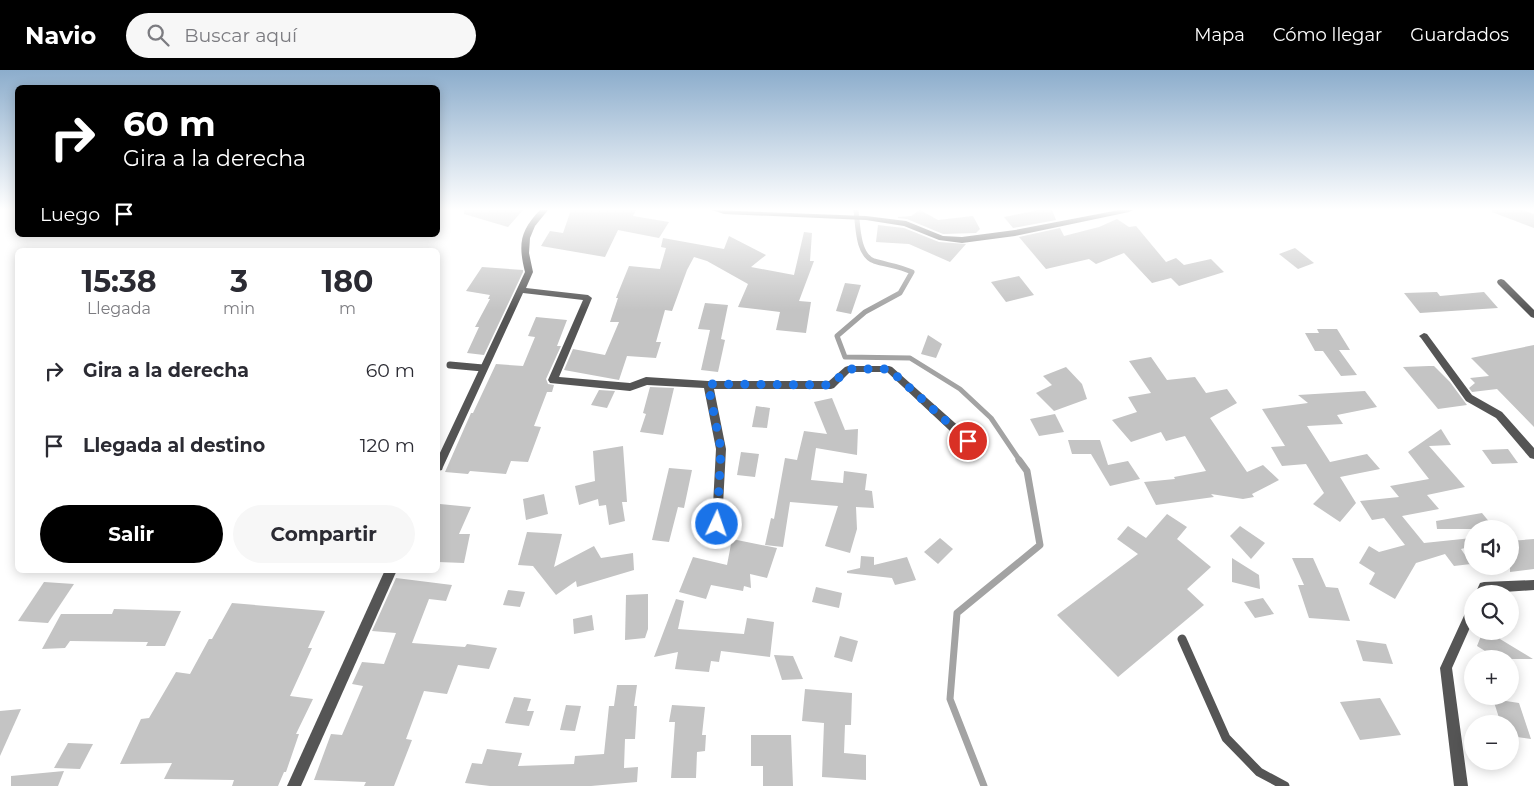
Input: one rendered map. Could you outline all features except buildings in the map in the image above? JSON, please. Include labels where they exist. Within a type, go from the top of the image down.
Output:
[{"type":"street","points":[[440,463],[529,272],[523,250],[524,243]]},
{"type":"street","points":[[1501,282],[1534,315]]},
{"type":"street","points":[[520,290],[588,298],[553,380],[630,387],[646,381],[708,384],[831,385],[848,369],[889,369],[968,441]]},
{"type":"street","points":[[1424,336],[1469,398],[1500,415],[1534,455]]},
{"type":"street","points":[[708,384],[721,449],[717,524]]},
{"type":"street","points":[[294,786],[389,573]]},
{"type":"street","points":[[1519,586],[1534,585]]},
{"type":"street","points":[[1461,786],[1446,668],[1464,629]]},
{"type":"lane","points":[[450,365],[483,368]]},
{"type":"lane","points":[[1182,639],[1226,738],[1259,772],[1286,786]]},
{"type":"waterway","points":[[860,243],[868,258],[912,272],[900,293],[865,312],[837,336],[845,357],[910,358],[960,389],[991,418],[1020,461]]},
{"type":"waterway","points":[[984,786],[950,699],[957,613],[1040,545],[1027,471],[1019,460]]},
{"type":"route","points":[[717,524],[721,449],[708,384],[831,385],[848,369],[889,369],[968,441]]}]
